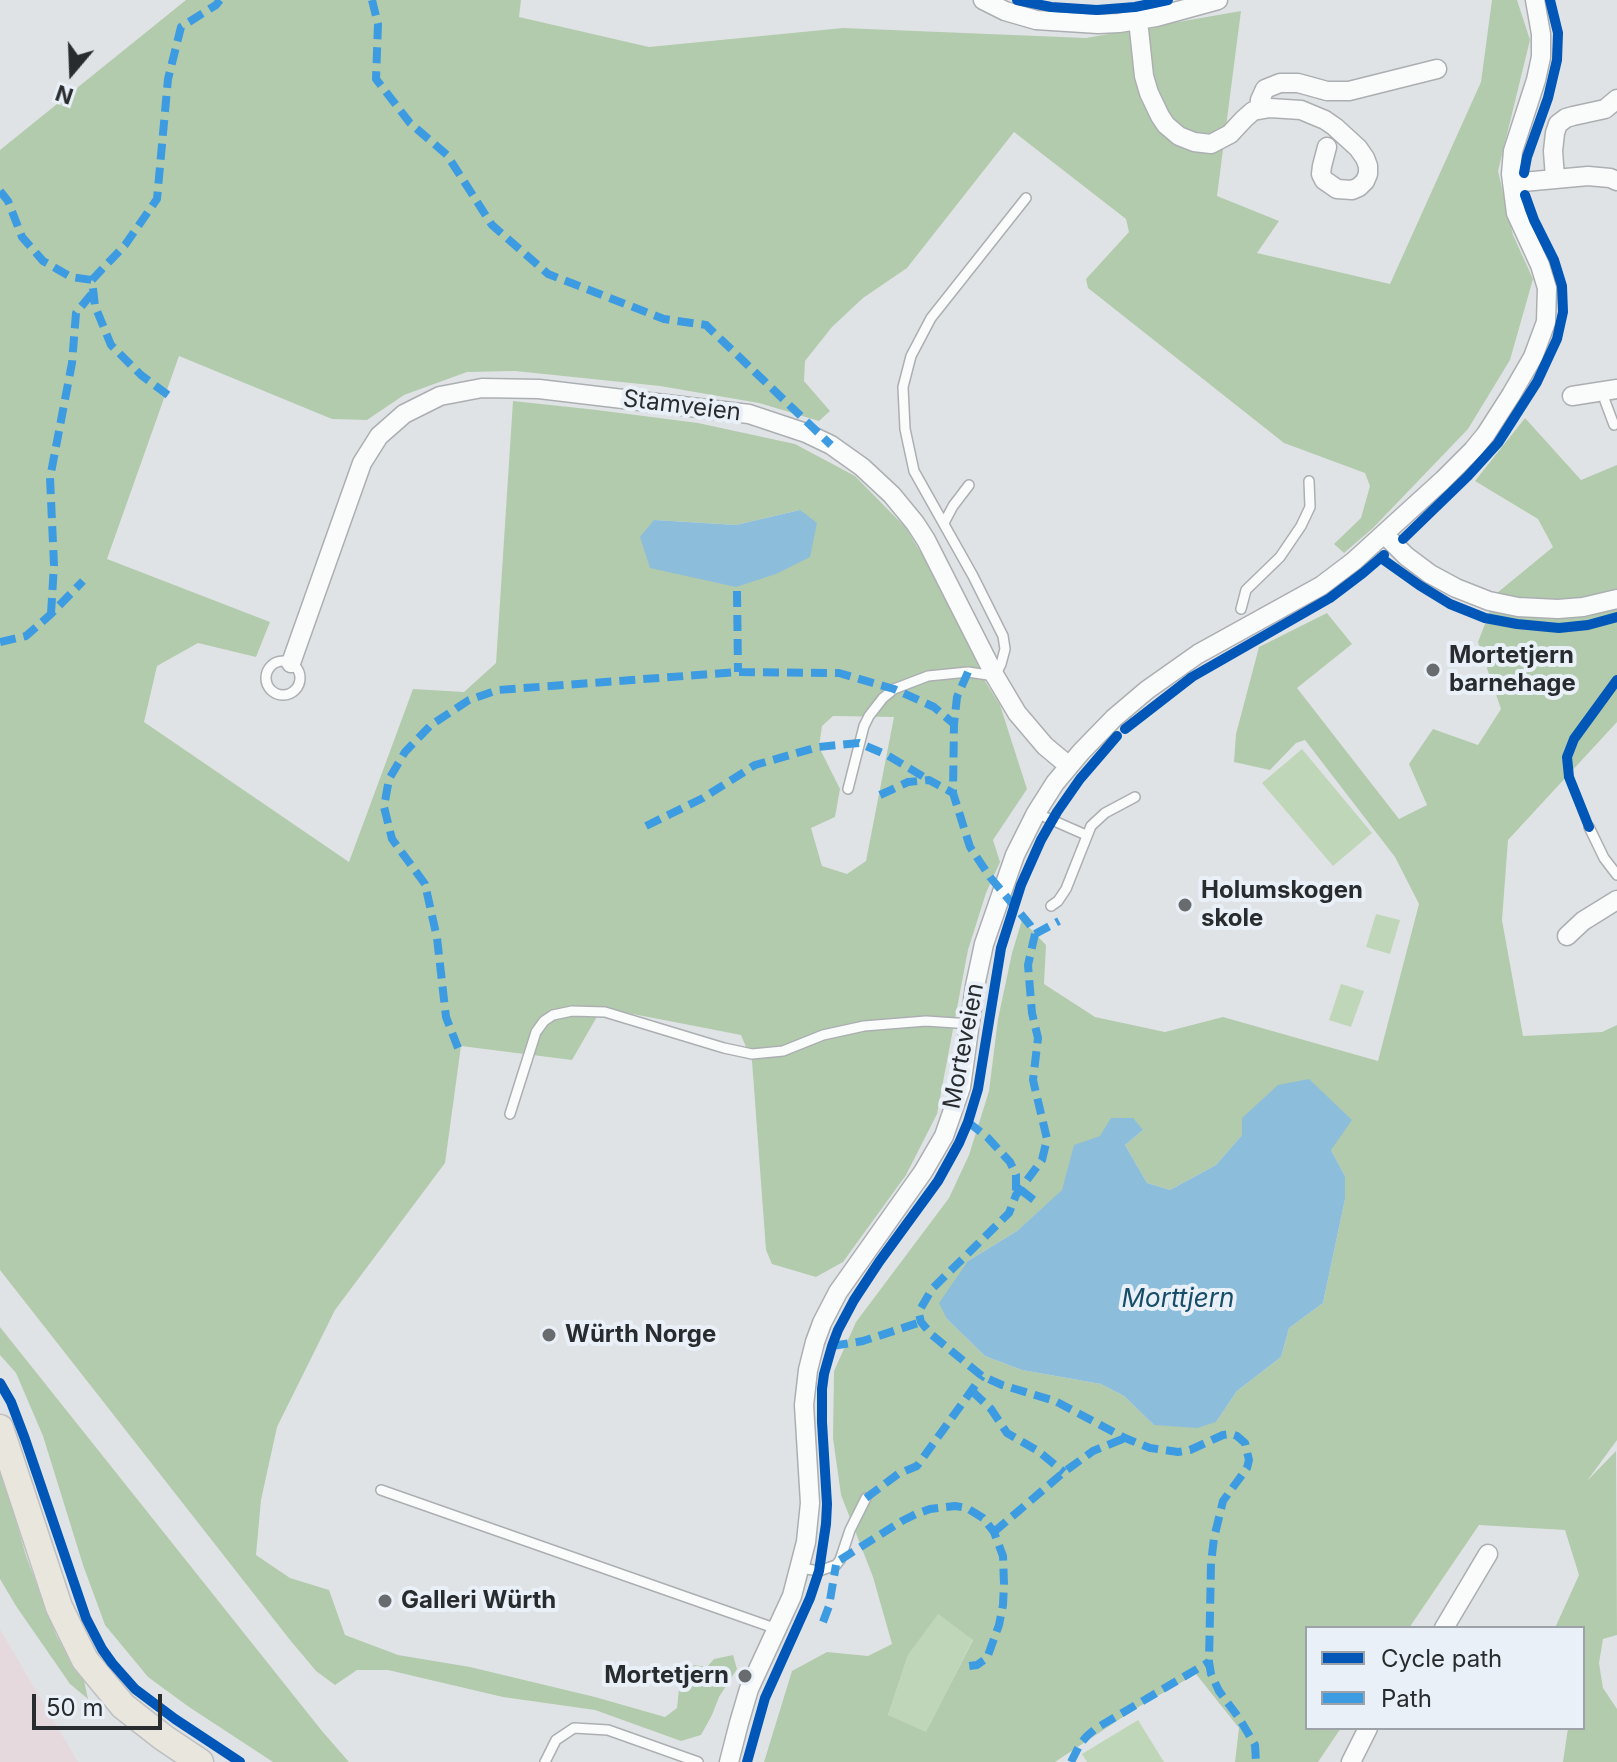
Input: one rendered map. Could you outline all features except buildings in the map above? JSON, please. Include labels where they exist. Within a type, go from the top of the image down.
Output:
[{"type":"main road","points":[[0,1428],[59,1607],[85,1660],[123,1706],[200,1762]]},
{"type":"street","points":[[983,0],[1005,11],[1036,20],[1098,24],[1138,20],[1218,0]]},
{"type":"street","name":"Morteveien","points":[[729,1762],[749,1689],[792,1596],[801,1568],[810,1503],[804,1405],[811,1355],[822,1323],[838,1292],[923,1172],[944,1136],[961,1087],[979,964],[990,924],[1015,855],[1036,813],[1069,766],[1114,718],[1198,654],[1321,586],[1354,561],[1443,480],[1473,450],[1533,357],[1547,310],[1547,288],[1516,213],[1512,183],[1513,151],[1541,57],[1541,34],[1535,0]]},
{"type":"street","points":[[1138,20],[1144,76],[1149,93],[1160,116],[1172,131],[1187,140],[1211,144],[1224,138],[1249,114],[1259,109],[1301,110],[1335,127],[1365,158],[1368,174],[1359,187],[1337,189],[1324,180],[1321,174],[1327,147]]},
{"type":"street","points":[[1259,109],[1265,89],[1273,84],[1290,82],[1327,91],[1349,91],[1437,69]]},
{"type":"street","points":[[1555,178],[1553,151],[1558,124],[1566,118],[1605,109],[1617,99]]},
{"type":"street","points":[[1512,183],[1588,176],[1617,181]]},
{"type":"street","name":"Stamveien","points":[[291,663],[362,463],[379,436],[404,414],[440,396],[482,388],[539,389],[749,414],[831,445],[892,495],[915,523],[937,559],[995,676],[1031,731],[1069,766]]},
{"type":"street","points":[[1572,396],[1610,391]]},
{"type":"street","points":[[1384,534],[1430,574],[1489,601],[1518,607],[1558,609],[1617,599]]},
{"type":"street","points":[[1567,936],[1583,921],[1617,900]]},
{"type":"street","points":[[1445,1626],[1488,1554]]},
{"type":"street","points":[[1351,1762],[1367,1730]]},
{"type":"lane","points":[[848,789],[864,726],[875,706],[894,689],[928,676],[950,673],[995,676],[1001,664],[1005,649],[1003,636],[914,471],[907,446],[903,387],[911,356],[931,318],[1026,198]]},
{"type":"lane","points":[[1610,391],[1605,401],[1614,425]]},
{"type":"lane","points":[[1241,609],[1246,590],[1280,557],[1301,526],[1310,507],[1309,481]]},
{"type":"lane","points":[[944,523],[969,485]]},
{"type":"lane","points":[[1051,906],[1066,889],[1091,826],[1105,813],[1135,797]]},
{"type":"lane","points":[[1036,813],[1086,835]]},
{"type":"lane","points":[[1589,827],[1604,858],[1617,875]]},
{"type":"lane","points":[[510,1114],[536,1032],[553,1015],[572,1011],[605,1012],[752,1054],[783,1051],[823,1035],[853,1028],[926,1021],[971,1024]]},
{"type":"lane","points":[[381,1490],[777,1629]]},
{"type":"lane","points":[[801,1568],[819,1571],[836,1565],[866,1498]]},
{"type":"lane","points":[[545,1762],[556,1740],[574,1728],[608,1730],[698,1762]]},
{"type":"shaded area","points":[[0,1629],[78,1762],[0,1762]]},
{"type":"green space","points":[[186,0],[521,0],[519,17],[649,47],[843,28],[1086,38],[1241,11],[1217,196],[1279,221],[1257,253],[1390,284],[1481,82],[1492,0],[1517,0],[1530,40],[1498,171],[1513,235],[1533,279],[1510,360],[1468,429],[1373,528],[1344,553],[1334,544],[1361,518],[1370,486],[1365,473],[1284,443],[1088,288],[1086,279],[1129,232],[1126,219],[1014,132],[907,268],[863,298],[832,327],[805,361],[804,381],[830,411],[819,421],[759,403],[660,386],[515,371],[467,372],[404,395],[367,420],[332,419],[179,356],[107,559],[270,622],[256,657],[198,643],[157,666],[144,722],[349,862],[413,689],[464,692],[496,663],[513,401],[698,423],[795,444],[855,476],[906,528],[945,593],[985,681],[1000,705],[1027,789],[993,840],[1000,862],[986,893],[968,950],[937,1114],[906,1175],[843,1262],[816,1277],[772,1264],[766,1250],[752,1061],[741,1035],[602,1008],[572,1060],[461,1046],[445,1163],[335,1310],[277,1427],[261,1500],[256,1555],[290,1578],[329,1590],[345,1635],[398,1655],[470,1667],[665,1717],[677,1708],[680,1680],[694,1665],[707,1667],[714,1659],[733,1655],[737,1669],[701,1735],[681,1741],[595,1710],[503,1697],[388,1670],[357,1670],[335,1685],[316,1671],[290,1640],[0,1270],[0,150]],"holes":[[[800,510],[650,568],[654,520],[736,525]],[[833,716],[894,717],[866,861],[847,874],[822,866],[811,828],[835,817],[840,789],[819,747],[822,726]]]},
{"type":"green space","points":[[1525,418],[1581,480],[1617,465],[1617,722],[1508,840],[1502,920],[1523,1036],[1602,1032],[1617,1025],[1617,1440],[1587,1481],[1616,1451],[1617,1635],[1603,1639],[1599,1663],[1603,1688],[1617,1709],[1617,1762],[1563,1762],[1568,1730],[1585,1730],[1585,1626],[1556,1626],[1579,1575],[1565,1530],[1479,1525],[1410,1626],[1305,1626],[1305,1730],[1340,1730],[1318,1762],[1235,1762],[1239,1728],[1196,1674],[1135,1709],[1055,1762],[764,1762],[792,1671],[827,1652],[868,1656],[892,1644],[873,1577],[841,1495],[833,1438],[834,1371],[856,1322],[949,1198],[969,1155],[989,1091],[998,1019],[1022,920],[1046,945],[1044,984],[1095,1017],[1165,1032],[1223,1017],[1378,1061],[1419,904],[1395,857],[1305,740],[1296,743],[1270,770],[1234,762],[1236,734],[1259,647],[1327,613],[1352,644],[1297,688],[1399,819],[1427,805],[1409,764],[1433,729],[1478,745],[1501,709],[1478,642],[1497,593],[1553,547],[1538,519],[1475,481]],"holes":[[[1143,1130],[1125,1145],[1147,1183],[1170,1190],[1216,1165],[1242,1135],[1331,1150],[1345,1176],[1345,1199],[1323,1303],[1289,1328],[1281,1357],[1237,1391],[1216,1422],[1154,1425],[1124,1396],[1101,1384],[1022,1370],[985,1356],[947,1319],[968,1261],[1017,1231],[1063,1190],[1100,1136]],[[938,1614],[973,1640],[926,1732],[888,1715],[908,1655]]]},
{"type":"green space","points":[[1302,749],[1372,833],[1333,866],[1262,783]]},
{"type":"green space","points":[[1376,914],[1400,920],[1390,954],[1366,947]]},
{"type":"green space","points":[[1341,984],[1364,991],[1351,1027],[1329,1020]]},
{"type":"green space","points":[[0,1327],[349,1762],[273,1762],[148,1677],[105,1625],[43,1436],[16,1373],[0,1355]]},
{"type":"green space","points":[[0,1465],[26,1556],[57,1637],[84,1680],[88,1699],[70,1684],[0,1579]]},
{"type":"green space","points":[[937,1613],[973,1639],[926,1733],[888,1715],[908,1655]]},
{"type":"green space","points":[[1138,1720],[1164,1762],[1087,1762],[1082,1754]]},
{"type":"water","points":[[800,510],[817,523],[810,557],[776,574],[736,587],[650,568],[640,537],[654,520],[736,525]]},
{"type":"water","name":"Morttjern","points":[[1309,1079],[1352,1120],[1331,1150],[1345,1176],[1345,1199],[1323,1303],[1289,1328],[1281,1357],[1237,1391],[1216,1422],[1197,1428],[1154,1425],[1124,1396],[1101,1384],[1022,1370],[985,1356],[947,1319],[939,1303],[968,1261],[1017,1231],[1062,1190],[1074,1145],[1100,1136],[1111,1118],[1133,1118],[1143,1130],[1125,1145],[1147,1183],[1170,1190],[1216,1165],[1242,1135],[1242,1118],[1278,1085]]},
{"type":"marked path","points":[[168,395],[141,375],[111,345],[95,306],[92,280],[125,245],[157,199],[168,79],[181,27],[220,0]]},
{"type":"marked path","points":[[372,0],[378,24],[376,79],[410,123],[447,155],[492,225],[548,274],[664,319],[706,325],[831,445]]},
{"type":"marked path","points":[[0,191],[8,201],[22,237],[43,261],[71,277],[92,280]]},
{"type":"marked path","points":[[51,614],[54,565],[50,478],[72,363],[76,313],[94,291]]},
{"type":"marked path","points":[[0,642],[26,636],[83,581]]},
{"type":"marked path","points":[[737,591],[738,672]]},
{"type":"marked path","points":[[458,1048],[446,1017],[437,938],[425,884],[392,839],[384,807],[389,779],[405,752],[431,725],[469,700],[498,690],[738,672],[839,673],[894,689],[934,707],[954,724]]},
{"type":"marked path","points":[[968,672],[957,697],[953,793],[970,847],[1035,934],[1028,965],[1032,1013],[1038,1038],[1033,1080],[1047,1139],[1042,1160],[1016,1195],[1009,1213],[932,1289],[921,1308],[921,1322],[932,1335],[982,1376],[1055,1401],[1150,1448],[1178,1452],[1190,1450],[1231,1434],[1245,1443],[1249,1460],[1247,1468],[1223,1501],[1214,1538],[1209,1662],[1219,1691],[1255,1745],[1256,1762]]},
{"type":"marked path","points":[[646,826],[703,798],[755,765],[818,747],[859,743],[887,755],[929,780]]},
{"type":"marked path","points":[[880,795],[908,782],[929,780],[953,793]]},
{"type":"marked path","points":[[1035,934],[1059,921]]},
{"type":"marked path","points":[[968,1122],[1010,1162],[1016,1175],[1016,1195]]},
{"type":"marked path","points":[[1021,1190],[1035,1201]]},
{"type":"marked path","points":[[832,1346],[863,1341],[921,1322]]},
{"type":"marked path","points":[[866,1498],[898,1474],[917,1466],[982,1376]]},
{"type":"marked path","points":[[972,1391],[991,1409],[1007,1433],[1038,1451],[1064,1472]]},
{"type":"marked path","points":[[994,1532],[1093,1451],[1125,1438]]},
{"type":"marked path","points":[[840,1560],[902,1521],[930,1509],[967,1508],[983,1518],[994,1532],[1003,1556],[1003,1605],[987,1658],[977,1665],[962,1667]]},
{"type":"marked path","points":[[823,1622],[836,1565]]},
{"type":"marked path","points":[[1071,1762],[1080,1744],[1095,1729],[1209,1662]]},
{"type":"cycle path","points":[[1017,0],[1051,7],[1097,10],[1168,0]]},
{"type":"cycle path","points":[[1524,173],[1557,60],[1558,33],[1550,0]]},
{"type":"cycle path","points":[[1403,539],[1498,443],[1537,382],[1557,339],[1563,312],[1562,286],[1525,195]]},
{"type":"cycle path","points":[[1125,729],[1192,677],[1330,598],[1384,555]]},
{"type":"cycle path","points":[[1381,558],[1450,604],[1485,618],[1559,628],[1588,625],[1617,617]]},
{"type":"cycle path","points":[[1589,827],[1569,777],[1567,757],[1574,739],[1617,680]]},
{"type":"cycle path","points":[[747,1762],[765,1698],[819,1571],[827,1504],[822,1389],[832,1346],[854,1300],[938,1181],[959,1143],[978,1089],[1001,948],[1021,885],[1057,812],[1117,736]]},
{"type":"cycle path","points":[[0,1383],[25,1439],[86,1618],[102,1649],[135,1689],[240,1762]]},
{"type":"place","name":"Mortetjern barnehage","points":[[1433,670]]},
{"type":"place","name":"Holumskogen skole","points":[[1185,905]]},
{"type":"place","name":"Würth Norge","points":[[549,1335]]},
{"type":"place","name":"Galleri Würth","points":[[385,1601]]},
{"type":"place","name":"Mortetjern","points":[[745,1676]]}]
